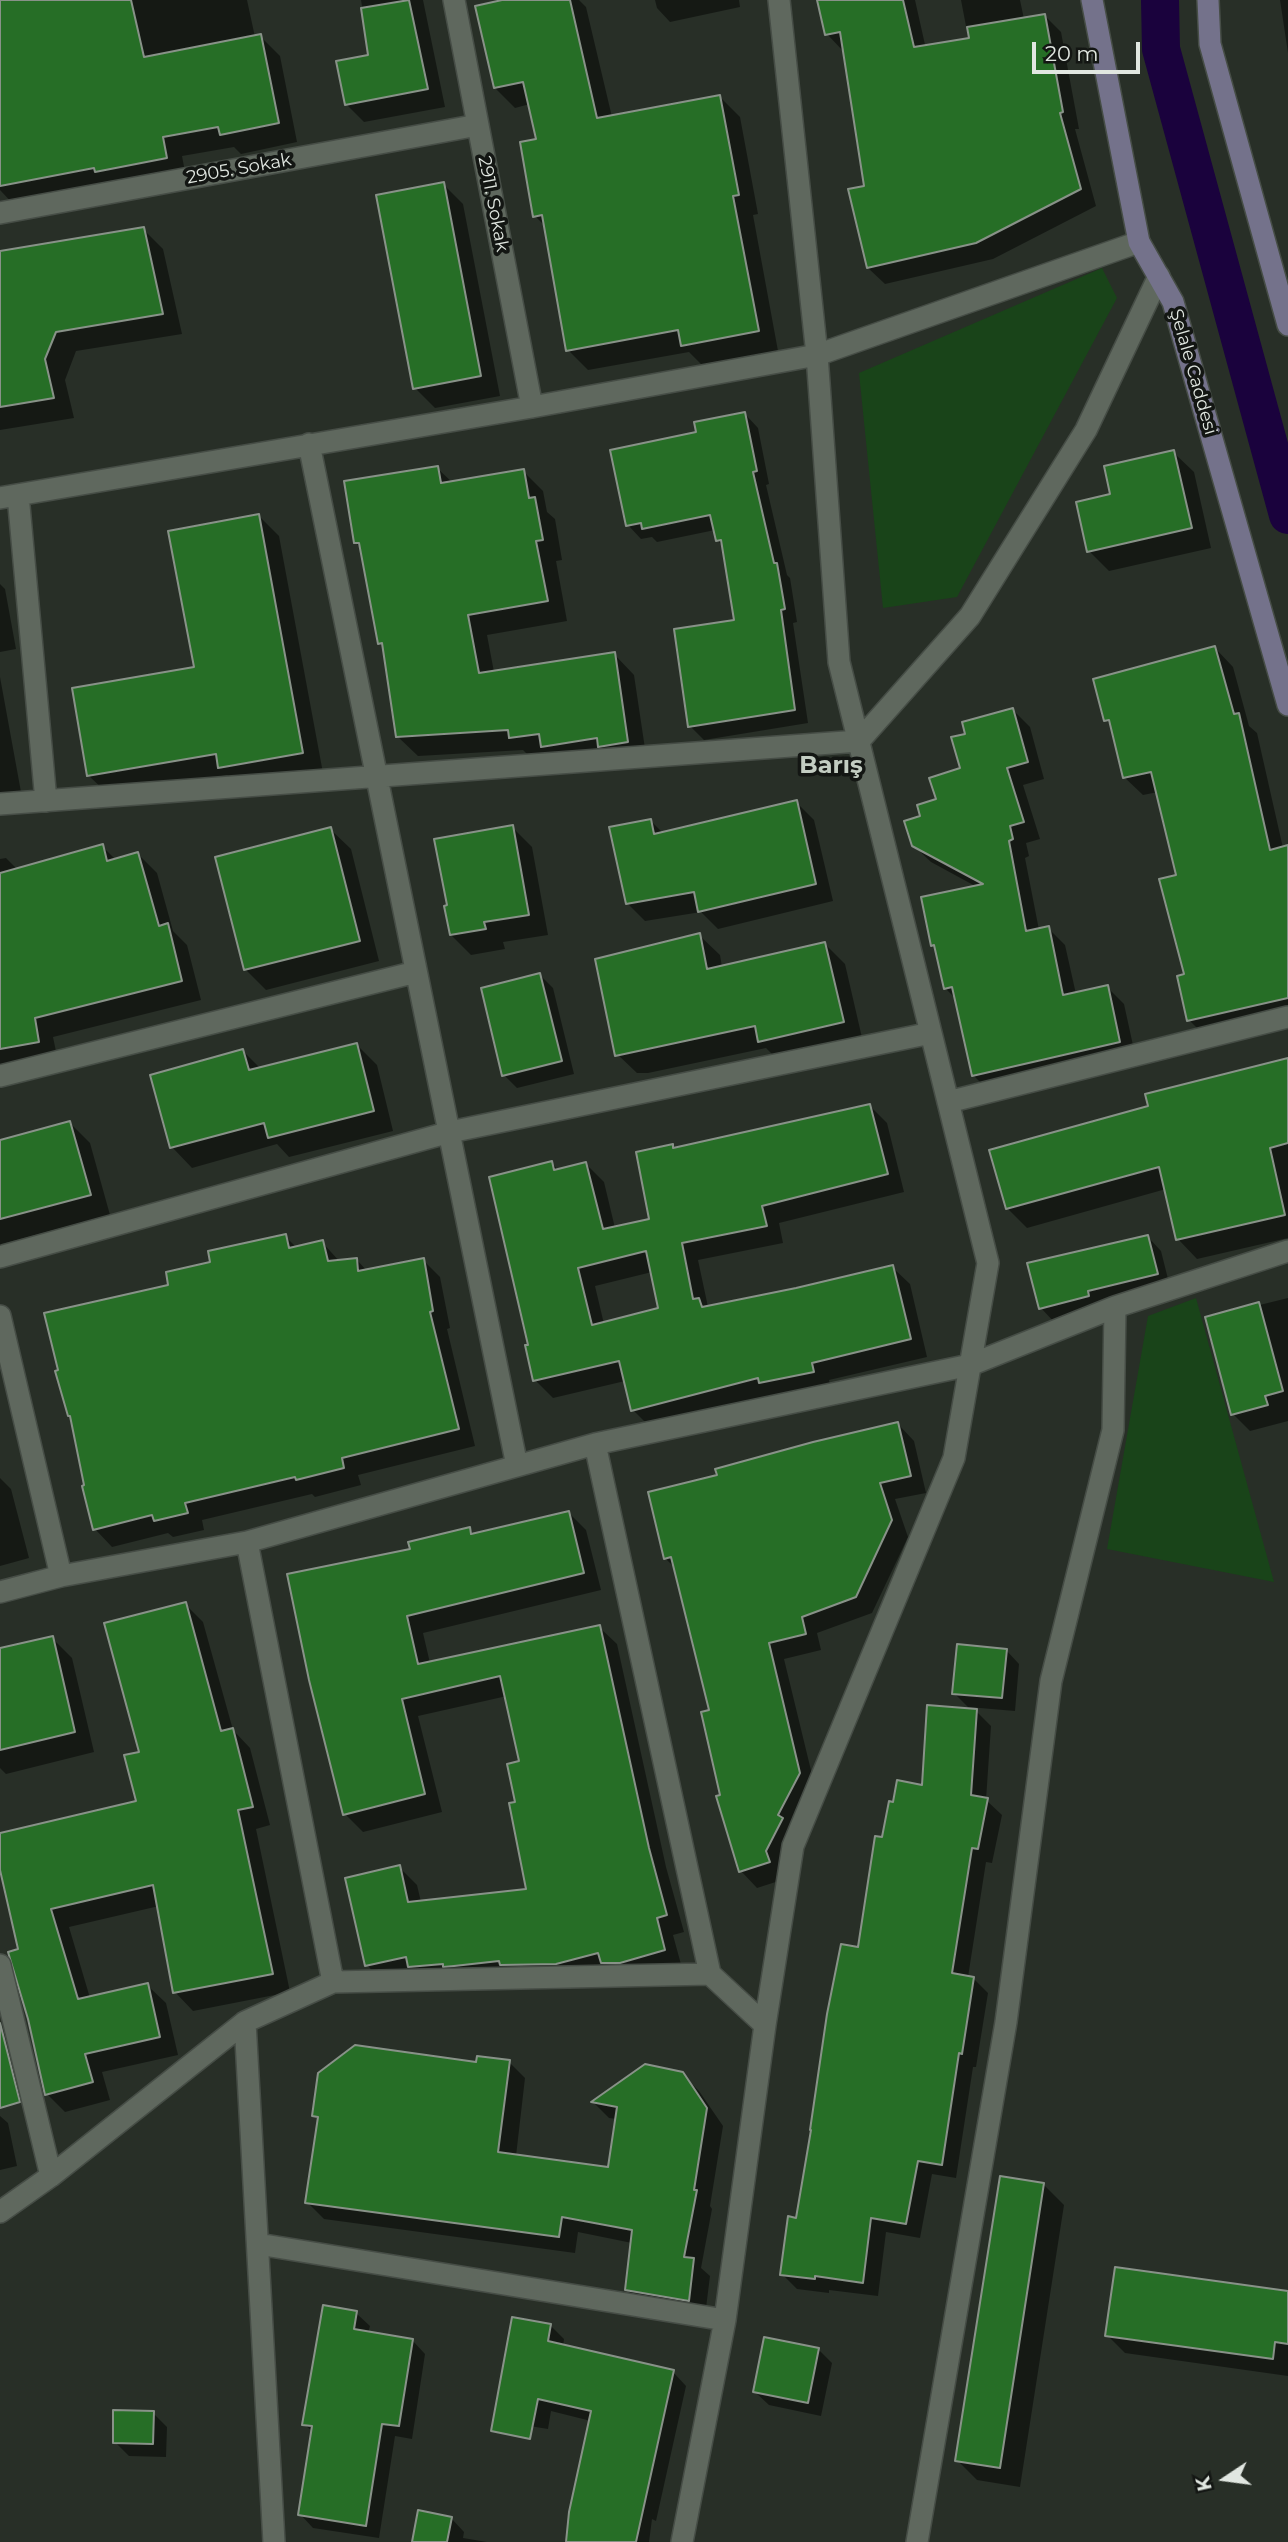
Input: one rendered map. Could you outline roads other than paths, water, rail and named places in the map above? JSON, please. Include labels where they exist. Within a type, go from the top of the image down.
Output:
[{"type":"street","name":"2911. Sokak","points":[[454,0],[532,407]]},
{"type":"street","points":[[682,2542],[725,2320],[765,2025],[793,1846],[954,1458],[988,1263],[839,662],[817,355],[779,0]]},
{"type":"street","name":"Şelale Caddesi","points":[[1092,0],[1139,242],[1173,302],[1288,705]]},
{"type":"street","points":[[1208,0],[1210,44],[1288,325]]},
{"type":"street","name":"2905. Sokak","points":[[0,213],[478,125]]},
{"type":"street","points":[[46,801],[9,496],[532,407],[817,355],[1139,242]]},
{"type":"street","points":[[0,804],[859,741],[970,615],[1086,430],[1158,276]]},
{"type":"street","points":[[309,444],[517,1466]]},
{"type":"street","points":[[0,1076],[416,972]]},
{"type":"street","points":[[947,1102],[1288,1017]]},
{"type":"street","points":[[0,1257],[450,1132],[931,1033]]},
{"type":"street","points":[[0,1592],[61,1576],[247,1542],[595,1444],[970,1365],[1115,1307],[1288,1251]]},
{"type":"street","points":[[917,2542],[1006,2022],[1051,1681],[1113,1430],[1115,1307]]},
{"type":"street","points":[[0,1316],[61,1576]]},
{"type":"street","points":[[595,1444],[710,1974],[765,2025]]},
{"type":"street","points":[[247,1542],[333,1982]]},
{"type":"street","points":[[0,1965],[51,2176]]},
{"type":"street","points":[[0,2213],[51,2176],[245,2022],[333,1982],[710,1974]]},
{"type":"street","points":[[245,2022],[274,2542]]},
{"type":"street","points":[[258,2244],[725,2320]]},
{"type":"waterway","points":[[1160,0],[1161,49],[1288,515]]},
{"type":"district","name":"Barış","points":[[831,766]]}]
